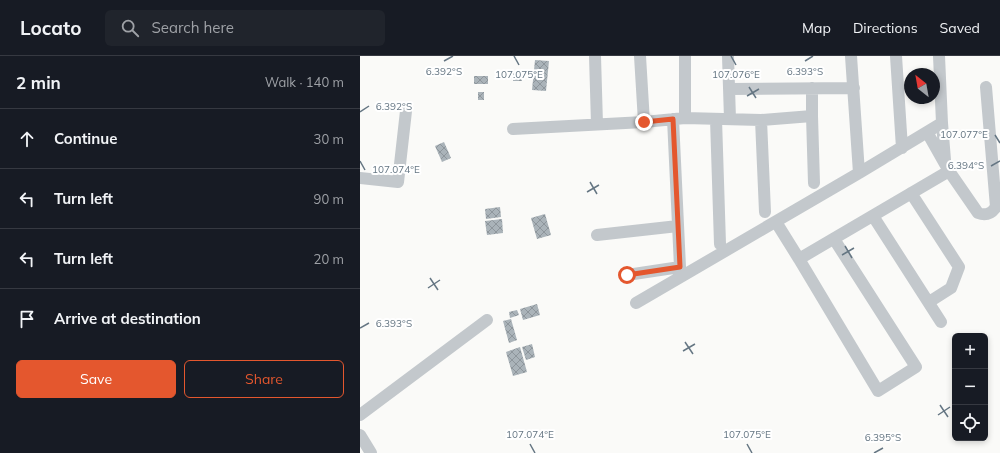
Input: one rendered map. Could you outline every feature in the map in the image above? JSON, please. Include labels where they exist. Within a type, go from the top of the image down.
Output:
[{"type":"street","points":[[595,56],[597,124]]},
{"type":"street","points":[[640,56],[644,122]]},
{"type":"street","points":[[627,275],[680,267],[678,226],[679,119],[685,56]]},
{"type":"street","points":[[728,56],[730,119]]},
{"type":"street","points":[[852,56],[859,173]]},
{"type":"street","points":[[896,56],[902,148]]},
{"type":"street","points":[[938,56],[942,124],[947,167]]},
{"type":"street","points":[[927,132],[947,167],[978,213],[983,215],[992,212],[996,207],[986,86]]},
{"type":"street","points":[[812,88],[814,183]]},
{"type":"street","points":[[729,89],[854,88]]},
{"type":"street","points":[[360,178],[398,182],[406,111]]},
{"type":"street","points":[[513,129],[679,119],[761,120],[812,116]]},
{"type":"street","points":[[716,119],[720,244]]},
{"type":"street","points":[[761,120],[765,212]]},
{"type":"street","points":[[636,304],[942,124]]},
{"type":"street","points":[[799,260],[911,193],[947,167]]},
{"type":"street","points":[[911,193],[959,266],[951,288],[929,302]]},
{"type":"street","points":[[873,216],[941,322]]},
{"type":"street","points":[[776,222],[878,391],[916,367],[834,239]]},
{"type":"street","points":[[597,236],[678,226]]},
{"type":"street","points":[[360,415],[487,320]]},
{"type":"street","points":[[360,434],[367,452]]},
{"type":"building","points":[[535,60],[549,61],[546,91],[532,90]]},
{"type":"building","points":[[513,72],[522,72],[522,81],[513,81]]},
{"type":"building","points":[[474,76],[488,76],[488,84],[474,84]]},
{"type":"building","points":[[478,92],[484,92],[484,100],[478,100]]},
{"type":"building","points":[[444,142],[451,158],[442,162],[435,146]]},
{"type":"building","points":[[500,207],[501,217],[486,219],[485,209]]},
{"type":"building","points":[[545,214],[551,235],[537,239],[531,218]]},
{"type":"building","points":[[502,219],[503,233],[487,235],[485,221]]},
{"type":"building","points":[[537,304],[540,315],[523,320],[520,309]]},
{"type":"building","points":[[517,310],[519,315],[510,318],[509,312]]},
{"type":"building","points":[[511,319],[517,340],[509,343],[503,321]]},
{"type":"building","points":[[532,344],[535,357],[526,360],[522,347]]},
{"type":"building","points":[[520,347],[527,372],[513,376],[506,352]]},
{"type":"route","points":[[627,275],[680,267],[673,119],[644,122]]}]
